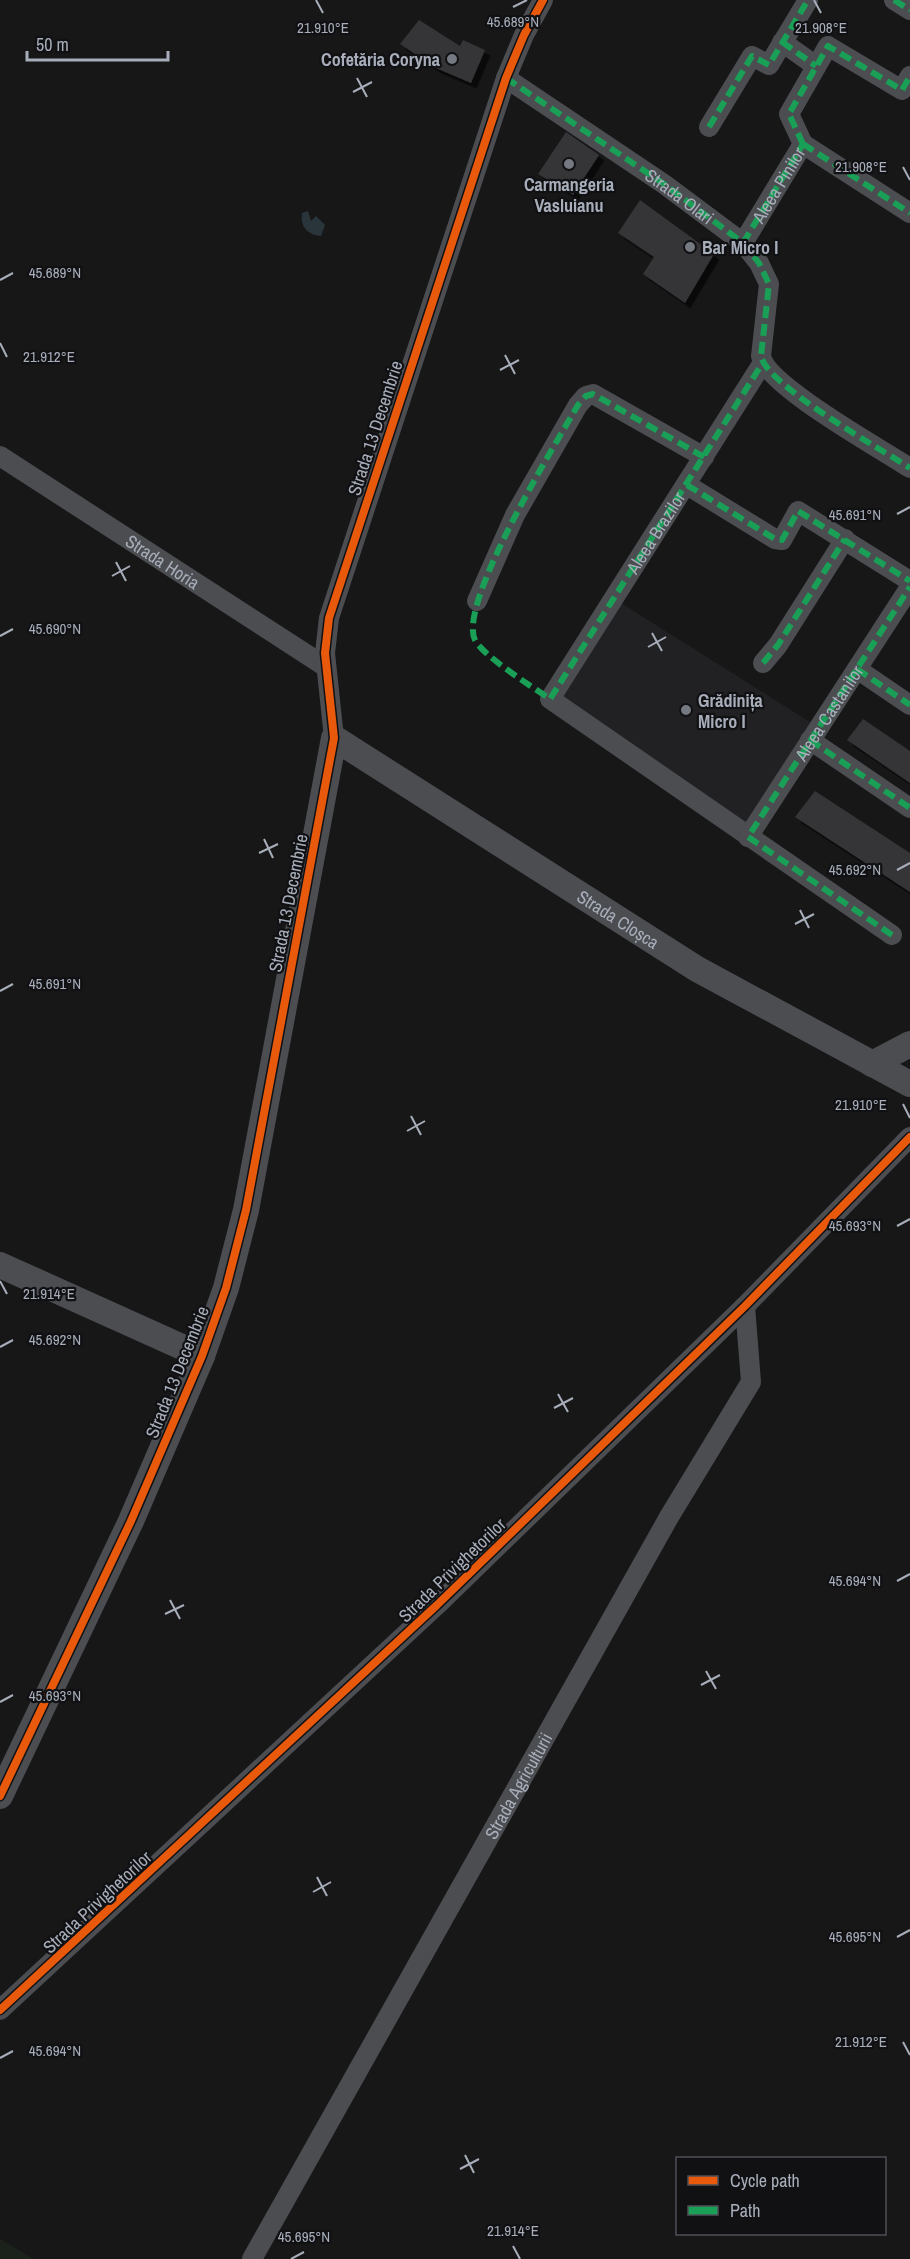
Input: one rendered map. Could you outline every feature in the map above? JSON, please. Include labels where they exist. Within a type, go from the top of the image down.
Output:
[{"type":"street","name":"Strada 13 Decembrie","points":[[0,1796],[131,1521],[202,1356],[226,1288],[246,1210],[334,738],[326,667],[329,618],[506,78],[524,35],[543,0]]},
{"type":"street","points":[[709,127],[752,56],[769,65],[808,0]]},
{"type":"street","points":[[894,0],[910,10]]},
{"type":"street","points":[[783,42],[816,66]]},
{"type":"street","points":[[803,144],[789,114],[828,46],[902,90],[910,76]]},
{"type":"street","name":"Strada Olari","points":[[506,78],[664,184],[743,243],[759,263],[769,284],[762,364]]},
{"type":"street","name":"Aleea Pinilor","points":[[743,243],[803,144],[910,213]]},
{"type":"street","points":[[762,364],[782,384],[806,401],[910,468]]},
{"type":"street","name":"Aleea Brazilor","points":[[748,837],[550,699],[762,364]]},
{"type":"street","points":[[477,601],[515,515],[585,396],[593,394],[704,458]]},
{"type":"street","name":"Strada Horia","points":[[0,456],[326,667]]},
{"type":"street","points":[[687,485],[775,539],[782,540],[787,536],[798,511],[910,581]]},
{"type":"street","points":[[763,663],[778,645],[845,539]]},
{"type":"street","name":"Aleea Castanilor","points":[[748,837],[857,669],[907,601]]},
{"type":"street","points":[[857,669],[910,705]]},
{"type":"street","name":"Strada Cloșca","points":[[334,738],[697,969],[910,1084]]},
{"type":"street","points":[[810,740],[910,808]]},
{"type":"street","points":[[748,837],[892,935]]},
{"type":"street","points":[[872,1064],[910,1044]]},
{"type":"street","name":"Strada Privighetorilor","points":[[0,2010],[437,1605],[745,1306],[910,1137]]},
{"type":"street","points":[[0,1265],[202,1356]]},
{"type":"street","name":"Strada Agriculturii","points":[[252,2259],[669,1517],[751,1382],[745,1306]]},
{"type":"shaded area","points":[[308,211],[311,221],[316,216],[325,225],[321,236],[312,234],[304,226],[302,213]]},
{"type":"shaded area","name":"Grădinița Micro I","points":[[621,603],[813,724],[747,827],[562,696]]},
{"type":"shaded area","points":[[0,2239],[34,2259],[0,2259]]},
{"type":"building","name":"Cofetăria Coryna","points":[[419,20],[460,46],[463,40],[485,50],[471,83],[436,68],[400,44]]},
{"type":"building","name":"Carmangeria Vasluianu","points":[[566,132],[599,155],[573,195],[538,174]]},
{"type":"building","points":[[640,200],[714,254],[685,303],[643,274],[654,257],[618,233]]},
{"type":"building","points":[[863,719],[910,751],[910,783],[847,740]]},
{"type":"building","points":[[815,791],[910,853],[910,892],[795,817]]},
{"type":"marked path","points":[[709,127],[752,56],[769,65],[808,0]]},
{"type":"marked path","points":[[894,0],[910,10]]},
{"type":"marked path","points":[[782,42],[816,66]]},
{"type":"marked path","points":[[803,144],[789,114],[828,46],[902,90],[910,76]]},
{"type":"marked path","points":[[506,78],[664,184],[743,243],[759,263],[769,284],[761,356],[768,368],[782,383],[826,416],[910,468]]},
{"type":"marked path","points":[[803,144],[910,213]]},
{"type":"marked path","points":[[743,243],[803,144]]},
{"type":"marked path","points":[[704,457],[593,394],[586,396],[578,405],[511,523],[480,593],[473,621],[475,640],[480,647],[550,699],[762,364]]},
{"type":"marked path","points":[[687,485],[775,539],[782,540],[798,511],[910,581]]},
{"type":"marked path","points":[[763,663],[778,645],[845,539]]},
{"type":"marked path","points":[[892,935],[748,837],[910,587]]},
{"type":"marked path","points":[[857,669],[910,705]]},
{"type":"marked path","points":[[810,740],[910,808]]},
{"type":"cycle path","points":[[0,1796],[131,1521],[202,1356],[226,1288],[246,1210],[334,738],[325,653],[329,618],[506,78],[524,35],[543,0]]},
{"type":"cycle path","points":[[0,2010],[437,1605],[745,1306],[910,1137]]},
{"type":"place","name":"Cofetăria Coryna","points":[[452,59]]},
{"type":"place","name":"Carmangeria Vasluianu","points":[[569,164]]},
{"type":"place","name":"Bar Micro I","points":[[690,247]]},
{"type":"place","name":"Grădinița Micro I","points":[[686,710]]}]
